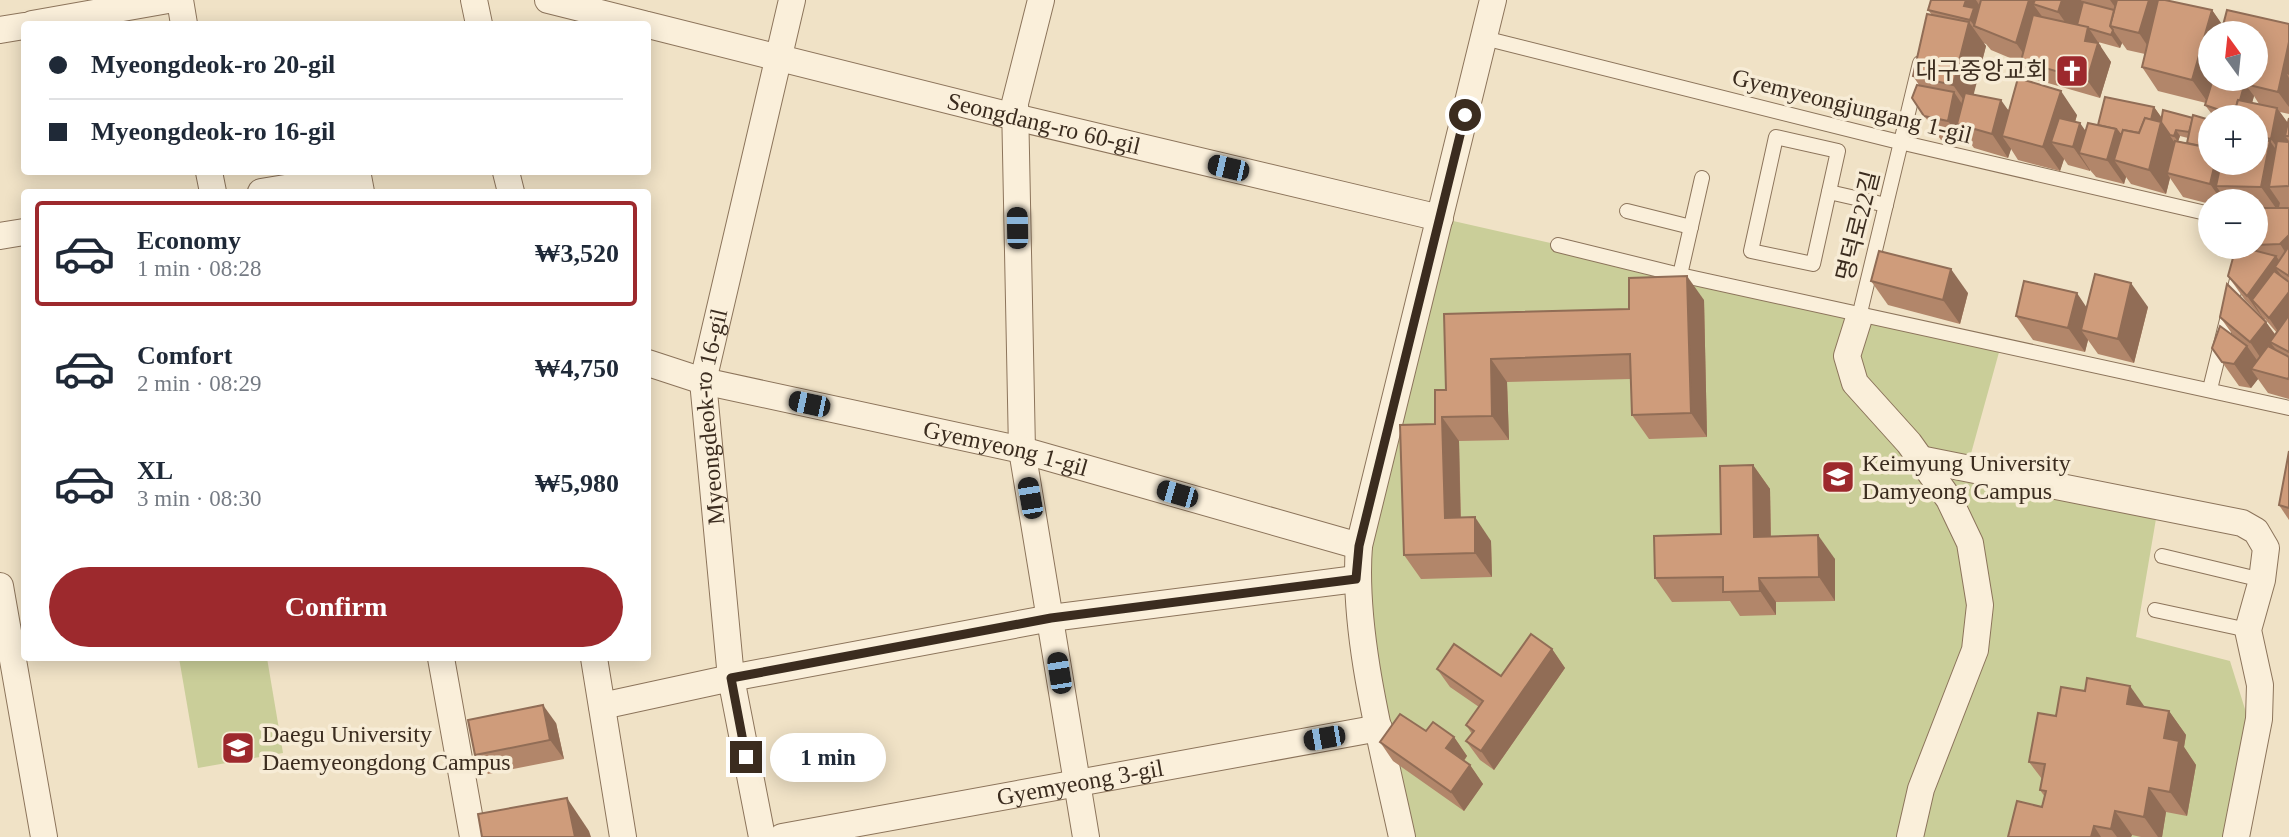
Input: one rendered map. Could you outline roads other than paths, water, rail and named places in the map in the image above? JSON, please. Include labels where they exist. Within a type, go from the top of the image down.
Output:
[{"type":"street","points":[[49,21],[168,0]]},
{"type":"street","points":[[180,0],[184,21]]},
{"type":"street","points":[[474,0],[478,21]]},
{"type":"street","name":"Seongdang-ro 60-gil","points":[[548,0],[630,21]]},
{"type":"street","name":"Myeongdeok-ro 16-gil","points":[[762,837],[731,678],[703,381],[792,0]]},
{"type":"street","points":[[1041,0],[1015,103],[1021,450],[1086,837]]},
{"type":"street","points":[[1402,837],[1379,728],[1356,579],[1359,546],[1493,0]]},
{"type":"street","points":[[0,30],[21,26]]},
{"type":"street","name":"Seongdang-ro 60-gil","points":[[651,26],[1015,117],[1440,218]]},
{"type":"street","points":[[298,189],[360,184]]},
{"type":"street","points":[[0,236],[21,232]]},
{"type":"street","points":[[1859,317],[1847,356],[1855,383],[1920,459],[1949,499],[1970,543],[1980,605],[1975,650],[1921,789],[1910,837]]},
{"type":"street","name":"Gyemyeong 1-gil","points":[[651,364],[703,381],[1021,450],[1359,546]]},
{"type":"street","points":[[1920,459],[2242,523],[2256,530],[2266,548],[2262,580],[2248,629],[2260,685],[2259,719],[2236,837]]},
{"type":"street","points":[[602,705],[1051,618],[1356,579]]},
{"type":"street","points":[[0,586],[44,837]]},
{"type":"street","points":[[442,661],[473,837]]},
{"type":"street","points":[[595,661],[623,837]]},
{"type":"street","name":"Gyemyeong 3-gil","points":[[782,837],[1077,781],[1379,728]]},
{"type":"lane","name":"Gyemyeongjungang 1-gil","points":[[1484,38],[1901,143],[2198,211]]},
{"type":"lane","name":"명덕로22길","points":[[1859,317],[1922,52]]},
{"type":"lane","points":[[1776,137],[1838,151],[1829,192],[1813,264],[1751,251],[1776,137]]},
{"type":"lane","points":[[1680,275],[1702,178]]},
{"type":"lane","points":[[1829,192],[1886,205]]},
{"type":"lane","points":[[1627,211],[1691,227]]},
{"type":"lane","points":[[1558,245],[1859,317],[2210,389],[2289,408]]},
{"type":"lane","points":[[2210,389],[2242,259]]},
{"type":"lane","points":[[2162,556],[2262,580]]},
{"type":"lane","points":[[2155,610],[2248,629]]},
{"type":"place","name":"대구중앙교회","points":[[2072,71]]},
{"type":"place","name":"Keimyung University Damyeong Campus","points":[[1838,477]]},
{"type":"place","name":"Daegu University Daemyeongdong Campus","points":[[238,748]]}]
